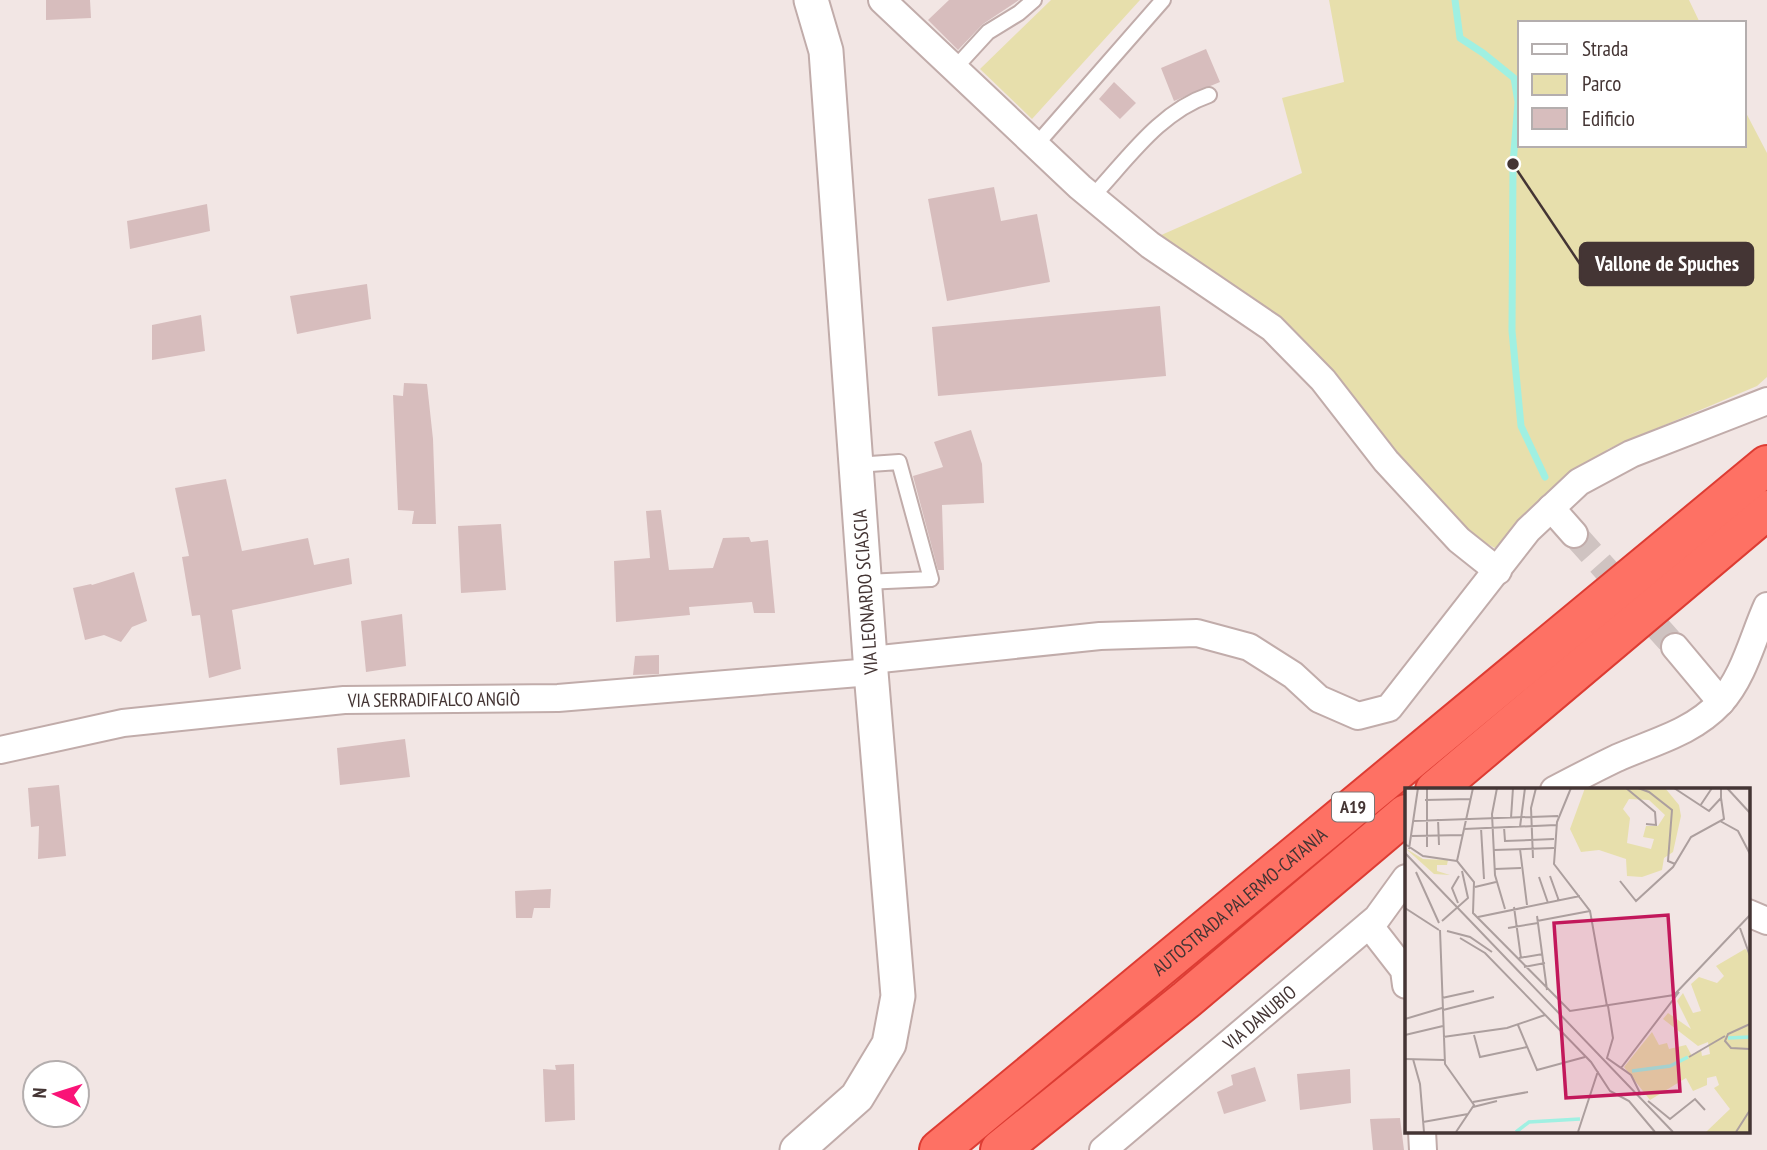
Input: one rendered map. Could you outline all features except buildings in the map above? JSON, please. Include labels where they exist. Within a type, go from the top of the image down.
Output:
[{"type":"highway","name":"AUTOSTRADA PALERMO-CATANIA","points":[[939,1150],[1767,465]]},
{"type":"highway","points":[[1436,788],[1767,510]]},
{"type":"highway","name":"A19","points":[[1000,1150],[1187,999],[1405,815]]},
{"type":"street","name":"VIA LEONARDO SCIASCIA","points":[[797,1150],[857,1097],[889,1044],[898,996],[826,51],[811,0]]},
{"type":"street","points":[[882,0],[1092,197],[1150,245],[1272,328],[1323,380],[1386,460],[1459,540],[1498,571]]},
{"type":"street","name":"VIA SERRADIFALCO ANGIÒ","points":[[0,750],[123,723],[344,700],[558,698],[871,666],[1100,636],[1197,633],[1249,647],[1293,675],[1320,699],[1358,716],[1389,708],[1528,530],[1579,482],[1631,454],[1767,401]]},
{"type":"street","points":[[1551,508],[1574,534]]},
{"type":"street","points":[[1556,788],[1618,758],[1665,741],[1692,726],[1721,702],[1738,674],[1767,606]]},
{"type":"street","points":[[1675,647],[1721,702]]},
{"type":"street","name":"VIA DANUBIO","points":[[1103,1150],[1377,918],[1405,879]]},
{"type":"street","points":[[1750,914],[1767,921]]},
{"type":"street","points":[[1368,925],[1404,970],[1405,978]]},
{"type":"street","points":[[1422,1132],[1423,1150]]},
{"type":"lane","points":[[955,68],[988,32],[1019,13],[1034,0]]},
{"type":"lane","points":[[1036,145],[1163,0]]},
{"type":"lane","points":[[1092,197],[1163,121],[1190,101],[1209,95]]},
{"type":"lane","points":[[856,465],[899,463],[931,579],[865,582]]},
{"type":"green space","points":[[1051,0],[1140,0],[1032,119],[980,69]]},
{"type":"green space","points":[[1329,0],[1689,0],[1699,21],[1518,21],[1518,147],[1746,147],[1746,113],[1767,153],[1767,377],[1757,386],[1608,449],[1495,548],[1473,536],[1159,236],[1302,173],[1282,98],[1344,82]]},
{"type":"waterway","points":[[1455,0],[1460,38],[1514,78],[1518,102],[1513,164],[1512,331],[1521,426],[1545,477]]},
{"type":"tunnel","points":[[1574,534],[1675,647]]},
{"type":"place","name":"Vallone de Spuches","points":[[1513,164]]}]
